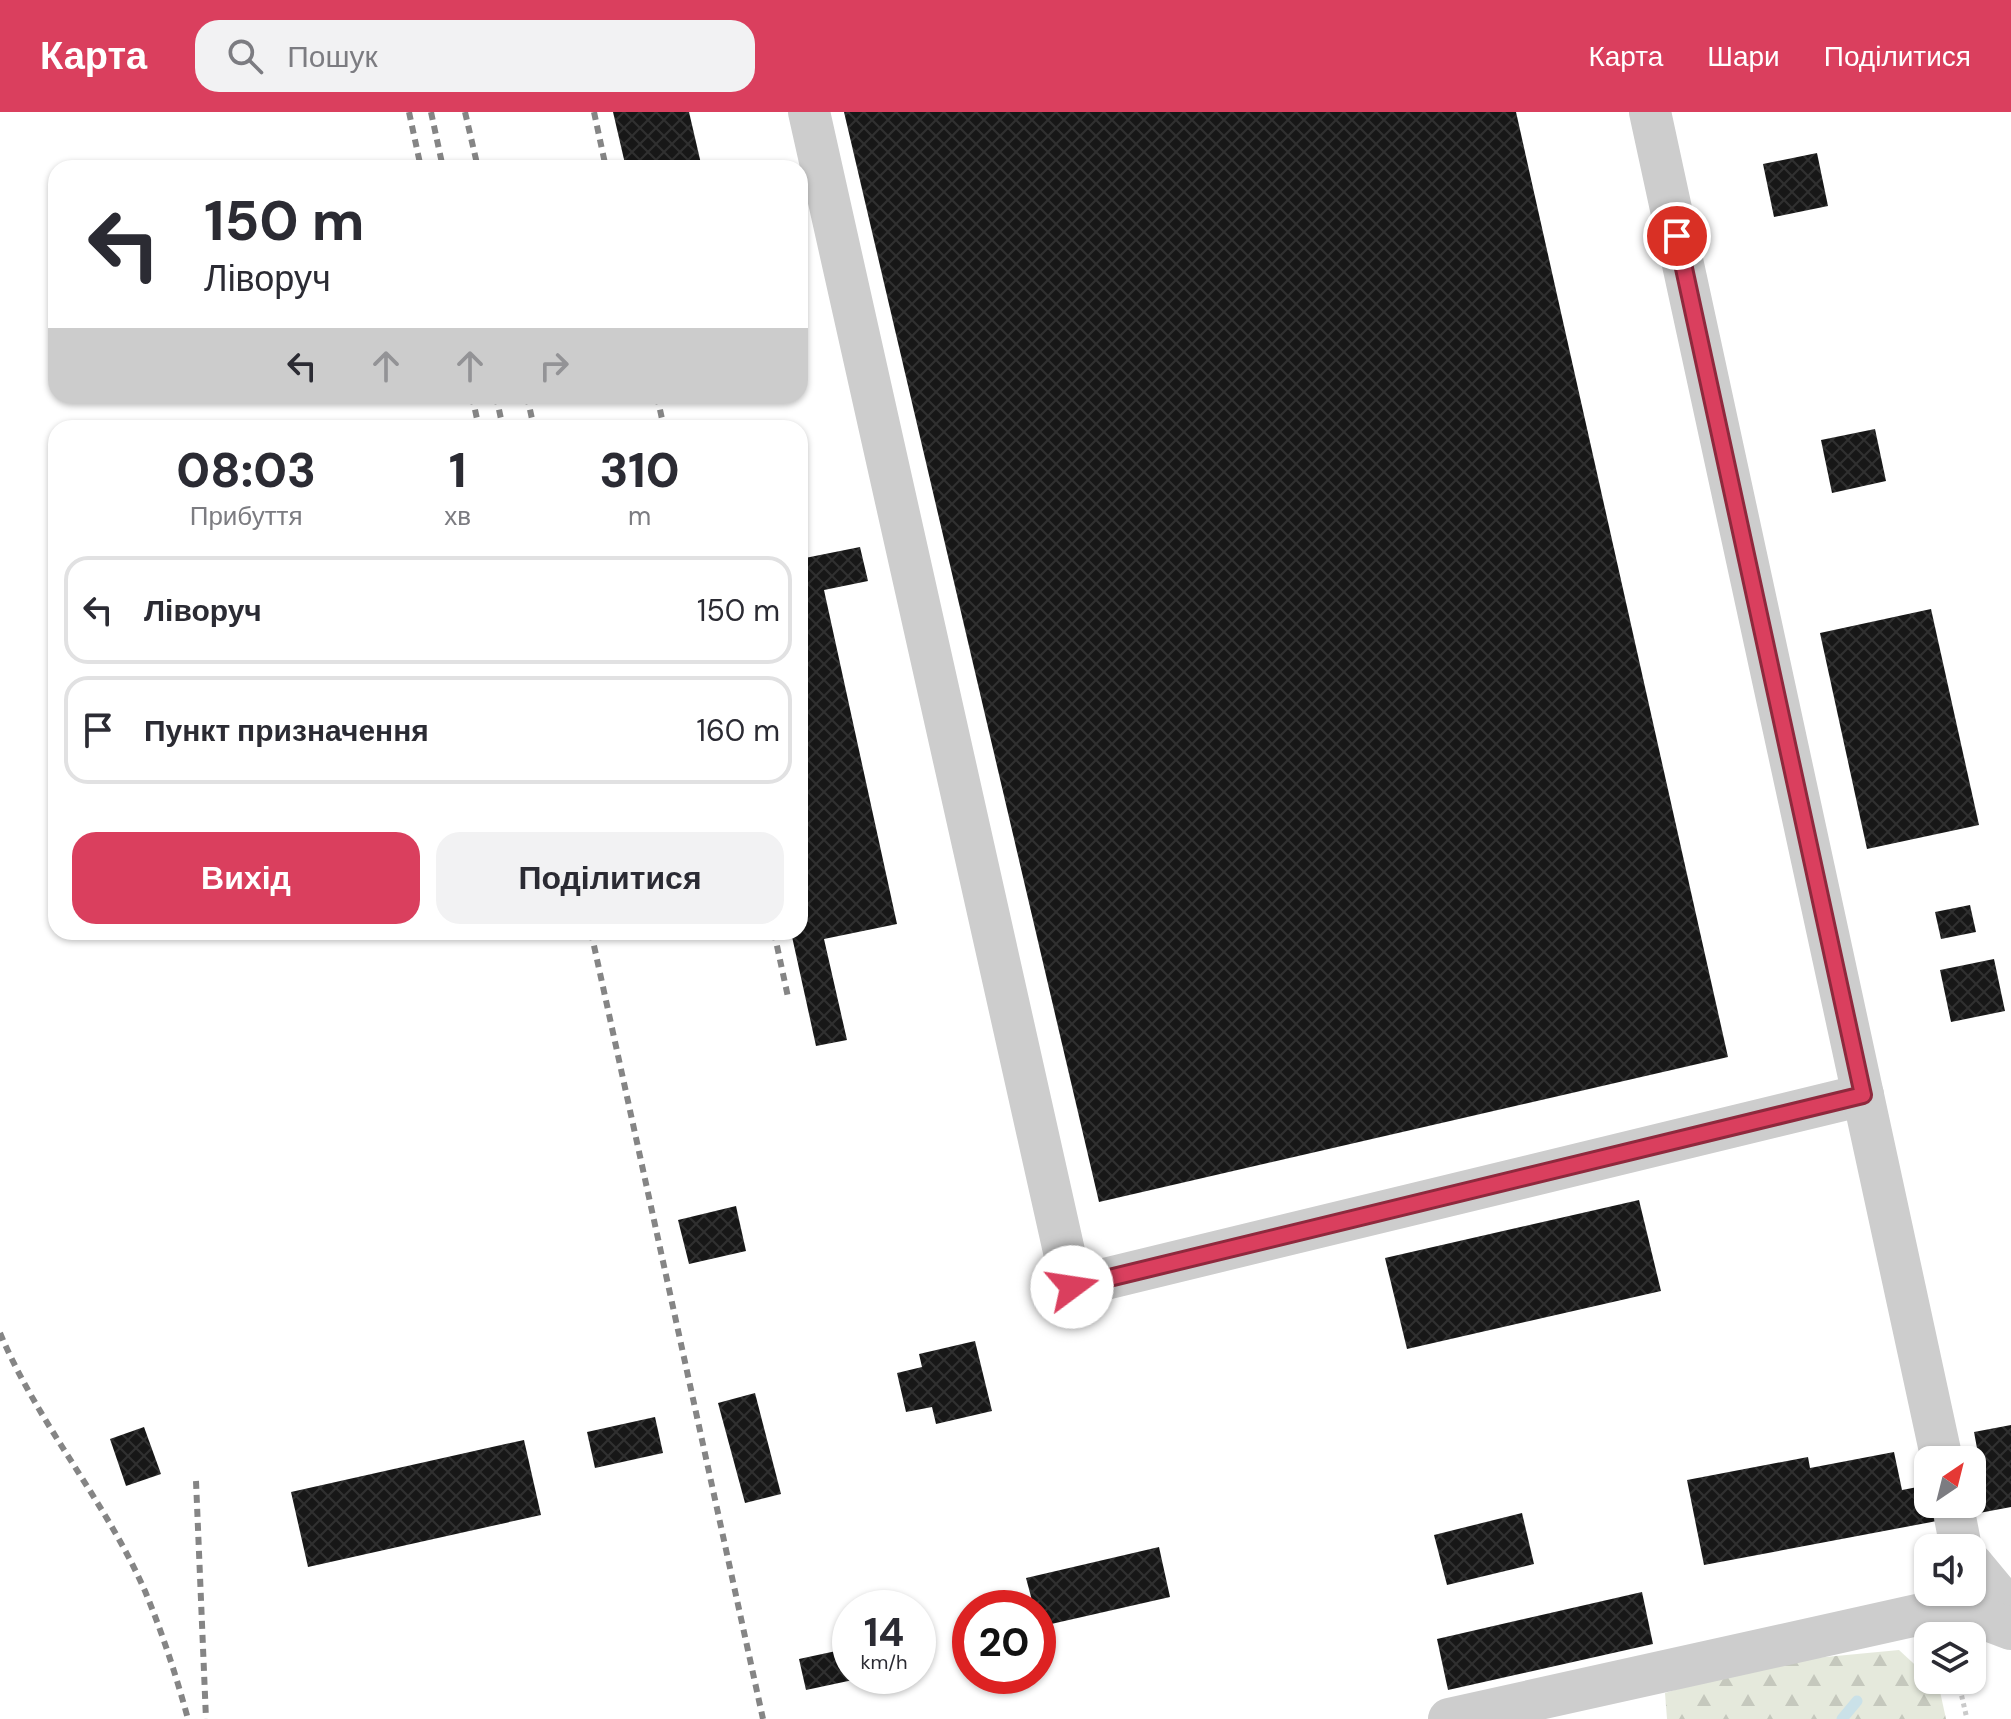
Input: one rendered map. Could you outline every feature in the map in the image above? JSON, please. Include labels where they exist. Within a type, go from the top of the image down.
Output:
[{"type":"lane","points":[[809,112],[1072,1287],[1863,1095]]},
{"type":"lane","points":[[1650,112],[1939,1446]]},
{"type":"lane","points":[[1986,1581],[2011,1611]]},
{"type":"lane","points":[[1449,1719],[1953,1607],[2011,1629]]},
{"type":"path","points":[[1961,1694],[1967,1719]]},
{"type":"green space","points":[[1899,1650],[1914,1664],[1914,1694],[1941,1694],[1946,1719],[1667,1719],[1665,1693],[1763,1663]]},
{"type":"building","points":[[613,112],[689,112],[700,160],[624,160]]},
{"type":"building","points":[[844,112],[1516,112],[1728,1057],[1099,1202]]},
{"type":"building","points":[[1817,153],[1828,206],[1774,217],[1763,164]]},
{"type":"building","points":[[1875,429],[1886,481],[1832,493],[1821,440]]},
{"type":"building","points":[[860,547],[868,581],[824,590],[897,924],[824,939],[847,1040],[816,1046],[793,940],[808,940],[808,557]]},
{"type":"building","points":[[1931,609],[1979,825],[1867,849],[1820,633]]},
{"type":"building","points":[[1970,905],[1976,932],[1941,939],[1935,912]]},
{"type":"building","points":[[1994,959],[2005,1011],[1951,1022],[1940,970]]},
{"type":"building","points":[[1639,1200],[1661,1291],[1407,1349],[1385,1258]]},
{"type":"building","points":[[736,1206],[746,1251],[689,1264],[678,1220]]},
{"type":"building","points":[[975,1341],[992,1411],[936,1424],[932,1407],[906,1412],[897,1373],[922,1367],[919,1354]]},
{"type":"building","points":[[755,1393],[781,1494],[745,1503],[718,1403]]},
{"type":"building","points":[[655,1417],[663,1453],[595,1468],[587,1432]]},
{"type":"building","points":[[2011,1425],[2011,1507],[1986,1512],[1986,1446],[1977,1446],[1974,1432]]},
{"type":"building","points":[[144,1427],[161,1474],[126,1486],[110,1439]]},
{"type":"building","points":[[524,1440],[541,1515],[308,1567],[291,1492]]},
{"type":"building","points":[[1894,1452],[1902,1490],[1914,1488],[1914,1518],[1953,1518],[1704,1565],[1687,1480],[1808,1457],[1810,1468]]},
{"type":"building","points":[[1522,1513],[1534,1564],[1447,1585],[1434,1535]]},
{"type":"building","points":[[1159,1547],[1170,1597],[1056,1623],[1056,1590],[1029,1590],[1026,1578]]},
{"type":"building","points":[[1642,1592],[1653,1644],[1448,1690],[1437,1639]]},
{"type":"building","points":[[832,1652],[832,1684],[806,1690],[799,1659]]},
{"type":"waterway","points":[[1842,1719],[1857,1701]]},
{"type":"railway","points":[[409,112],[419,160]]},
{"type":"railway","points":[[431,112],[441,160]]},
{"type":"railway","points":[[465,112],[476,160]]},
{"type":"railway","points":[[594,112],[604,160]]},
{"type":"railway","points":[[474,404],[477,420]]},
{"type":"railway","points":[[498,404],[501,420]]},
{"type":"railway","points":[[529,404],[532,420]]},
{"type":"railway","points":[[659,404],[662,420]]},
{"type":"railway","points":[[593,940],[763,1719]]},
{"type":"railway","points":[[776,940],[788,997]]},
{"type":"railway","points":[[0,1333],[33,1399],[129,1558],[157,1622],[188,1719]]},
{"type":"railway","points":[[196,1481],[206,1719]]},
{"type":"route","points":[[1072,1287],[1863,1095],[1677,236]]}]
